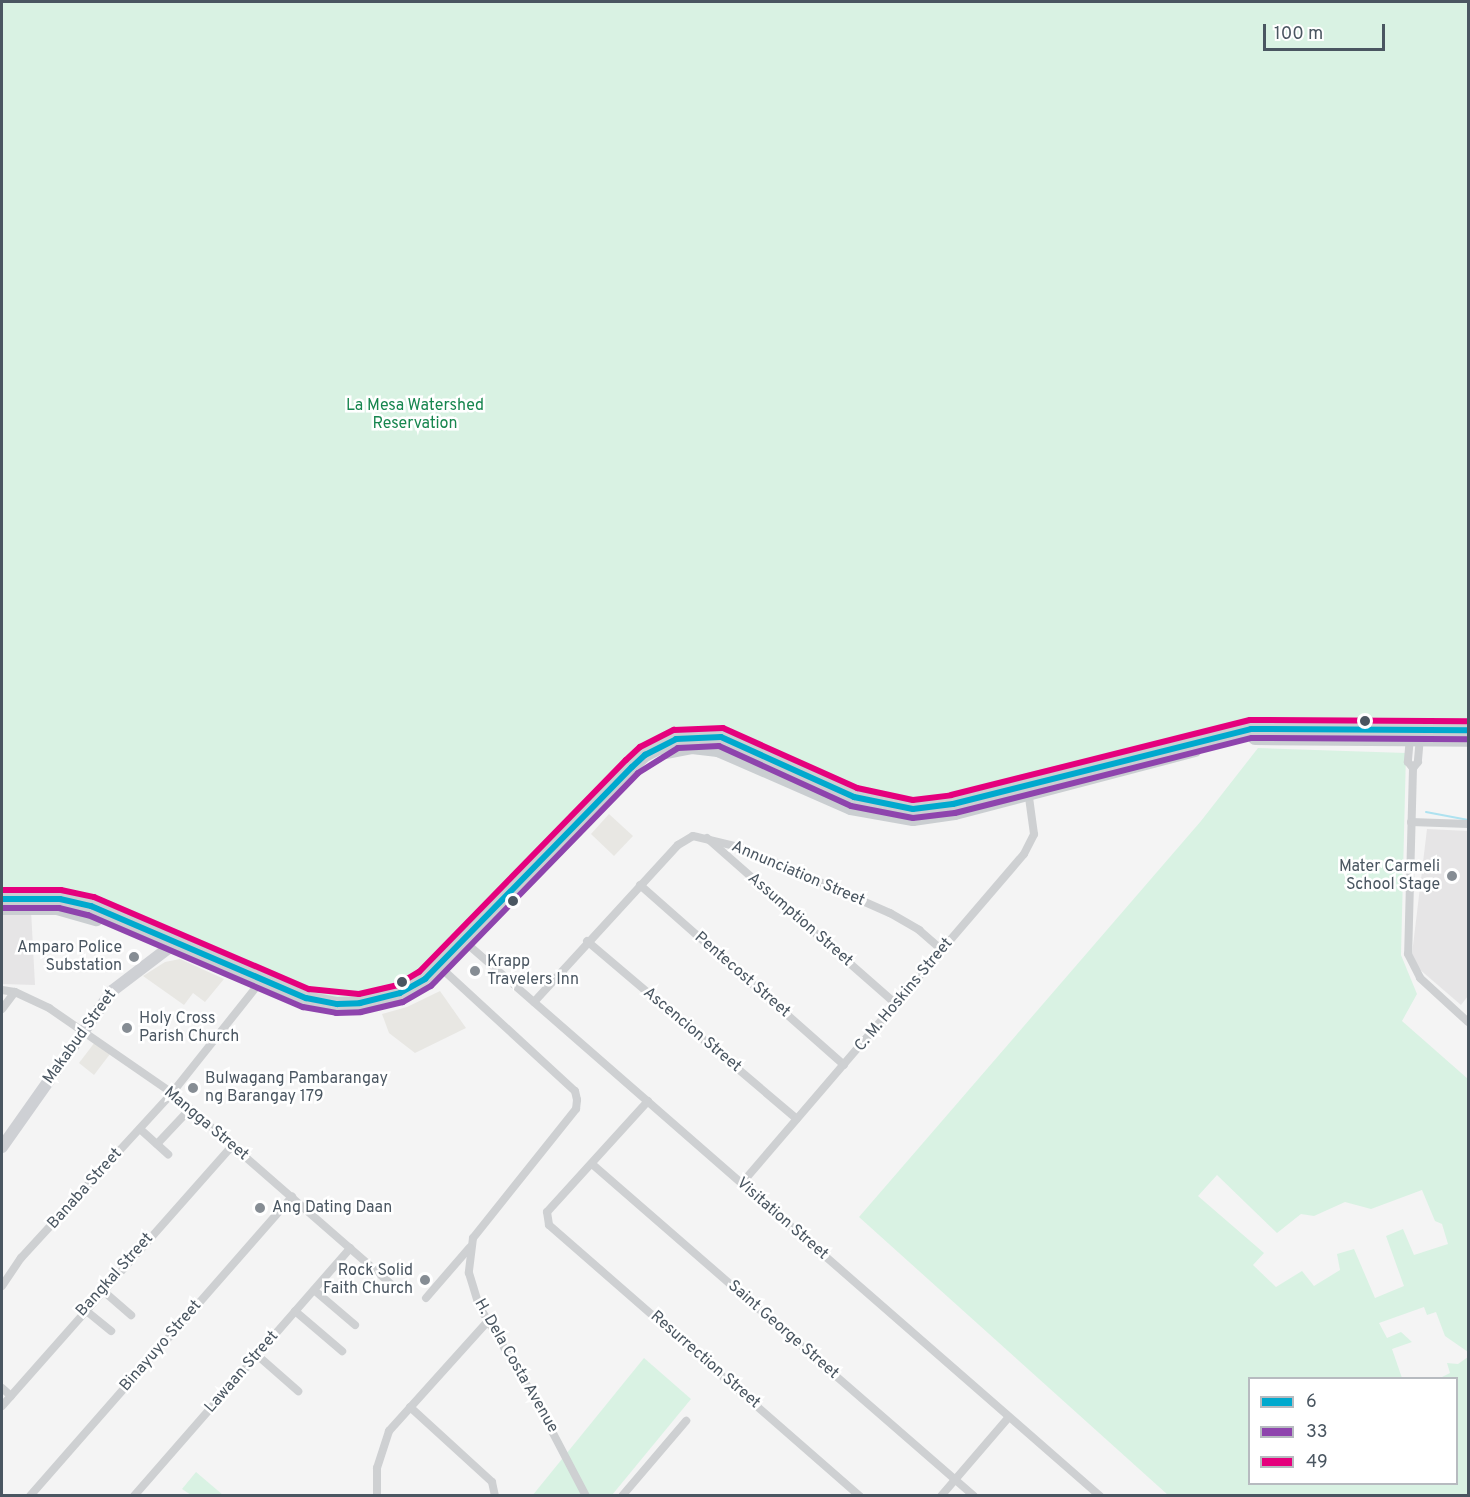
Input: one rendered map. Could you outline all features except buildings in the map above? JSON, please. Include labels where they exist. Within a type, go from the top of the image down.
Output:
[{"type":"main road","points":[[2,908],[57,908],[88,915],[172,946],[261,984],[320,1002],[360,1003],[400,993],[443,970],[625,773],[645,755],[676,739],[721,737],[854,797],[896,808],[932,808],[1028,788],[1242,730],[1415,733],[1468,730]]},
{"type":"main road","points":[[1415,733],[1468,740]]},
{"type":"main road","points":[[2,899],[60,899],[91,906],[172,946]]},
{"type":"street","points":[[1415,733],[1408,762],[1413,768],[1408,954],[1420,978],[1468,1022]]},
{"type":"street","name":"C. M. Hoskins Street","points":[[742,1183],[1028,848],[1034,827],[1028,788]]},
{"type":"street","points":[[1411,822],[1468,824]]},
{"type":"street","points":[[534,1002],[587,941],[686,838],[705,837]]},
{"type":"street","name":"Annunciation Street","points":[[705,837],[743,848],[890,914],[919,930],[942,950]]},
{"type":"street","name":"Assumption Street","points":[[705,837],[896,1004]]},
{"type":"street","name":"Pentecost Street","points":[[640,885],[844,1065]]},
{"type":"street","name":"Ascencion Street","points":[[587,941],[797,1119]]},
{"type":"street","name":"Visitation Street","points":[[468,945],[1100,1496]]},
{"type":"street","name":"Makabud Street","points":[[2,1147],[83,1031],[121,982],[172,946]]},
{"type":"street","points":[[426,1298],[470,1247],[483,1224],[576,1108],[578,1100],[575,1091],[443,970]]},
{"type":"street","name":"Banaba Street","points":[[2,1286],[21,1258],[172,1093],[261,984]]},
{"type":"street","name":"Mangga Street","points":[[2,990],[15,992],[49,1008],[172,1093],[392,1285]]},
{"type":"street","points":[[2,1009],[15,992]]},
{"type":"street","points":[[592,1164],[648,1101]]},
{"type":"street","points":[[157,1144],[190,1109]]},
{"type":"street","points":[[140,1129],[168,1154]]},
{"type":"street","name":"Bangkal Street","points":[[2,1406],[101,1289],[232,1146]]},
{"type":"street","name":"Resurrection Street","points":[[592,1164],[547,1212],[549,1225],[860,1496]]},
{"type":"street","name":"Saint George Street","points":[[592,1164],[974,1496]]},
{"type":"street","name":"Binayuyo Street","points":[[30,1496],[292,1197]]},
{"type":"street","name":"H. Dela Costa Avenue","points":[[470,1247],[469,1273],[487,1322],[531,1391],[586,1496]]},
{"type":"street","name":"Lawaan Street","points":[[134,1496],[350,1248]]},
{"type":"street","points":[[101,1289],[131,1316]]},
{"type":"street","points":[[314,1290],[355,1325]]},
{"type":"street","points":[[84,1309],[111,1331]]},
{"type":"street","points":[[295,1311],[342,1351]]},
{"type":"street","points":[[377,1496],[381,1449],[389,1431],[487,1322]]},
{"type":"street","points":[[257,1355],[298,1391]]},
{"type":"street","points":[[2,1388],[11,1396]]},
{"type":"street","points":[[410,1407],[492,1482],[495,1496]]},
{"type":"street","points":[[941,1496],[1009,1417]]},
{"type":"street","points":[[622,1496],[686,1421]]},
{"type":"shaded area","points":[[609,814],[633,836],[614,856],[591,834]]},
{"type":"shaded area","points":[[1427,829],[1468,831],[1468,996],[1461,1005],[1418,968],[1412,954]]},
{"type":"shaded area","points":[[31,910],[35,985],[2,984],[2,912]]},
{"type":"shaded area","points":[[180,959],[224,979],[205,1002],[193,993],[184,1005],[143,976],[165,962]]},
{"type":"shaded area","points":[[440,991],[466,1028],[415,1053],[389,1033],[382,1014],[407,1007]]},
{"type":"shaded area","points":[[95,1042],[110,1054],[94,1075],[79,1063]]},
{"type":"green space","name":"La Mesa Watershed Reservation","points":[[2,2],[1468,2],[1468,730],[1277,727],[953,804],[896,808],[708,739],[647,758],[442,969],[352,1008],[89,911],[2,904]]},
{"type":"green space","points":[[1258,748],[1406,753],[1401,955],[1417,994],[1402,1021],[1468,1079],[1468,1352],[1445,1336],[1436,1312],[1427,1315],[1424,1307],[1379,1323],[1387,1338],[1401,1332],[1412,1342],[1392,1349],[1402,1377],[1248,1377],[1248,1485],[1458,1485],[1458,1377],[1442,1377],[1450,1373],[1447,1363],[1458,1364],[1468,1357],[1468,1495],[1168,1495],[859,1217],[1201,821]],"holes":[[[1217,1175],[1277,1233],[1301,1214],[1314,1216],[1345,1202],[1371,1209],[1422,1190],[1435,1221],[1442,1224],[1448,1244],[1414,1255],[1403,1229],[1386,1236],[1404,1286],[1375,1298],[1354,1249],[1337,1254],[1340,1270],[1314,1286],[1302,1271],[1276,1287],[1253,1265],[1264,1253],[1198,1196]]]},
{"type":"green space","points":[[644,1358],[691,1399],[612,1495],[532,1496]]},
{"type":"green space","points":[[196,1472],[223,1495],[191,1495],[182,1489]]},
{"type":"waterway","points":[[1426,812],[1468,820]]},
{"type":"transit line","name":"49","points":[[2,890],[61,890],[94,897],[309,989],[359,994],[397,985],[419,972],[626,760],[640,747],[674,730],[723,728],[857,788],[913,800],[951,795],[1250,720],[1468,721]]},
{"type":"transit line","name":"6","points":[[2,899],[60,899],[91,906],[306,998],[337,1004],[360,1003],[400,993],[425,979],[632,767],[645,755],[676,739],[721,737],[854,797],[913,809],[953,804],[1251,729],[1468,730]]},
{"type":"transit line","name":"33","points":[[2,908],[59,908],[88,915],[303,1007],[336,1013],[361,1012],[403,1002],[431,986],[638,773],[678,748],[719,746],[851,806],[913,818],[955,813],[1252,738],[1468,739]]},
{"type":"place","name":"Mater Carmeli School Stage","points":[[1452,876]]},
{"type":"place","name":"Amparo Police Substation","points":[[134,957]]},
{"type":"place","name":"Krapp Travelers Inn","points":[[475,971]]},
{"type":"place","name":"Holy Cross Parish Church","points":[[127,1028]]},
{"type":"place","name":"Bulwagang Pambarangay ng Barangay 179","points":[[193,1088]]},
{"type":"place","name":"Ang Dating Daan","points":[[260,1208]]},
{"type":"place","name":"Rock Solid Faith Church","points":[[425,1280]]}]
